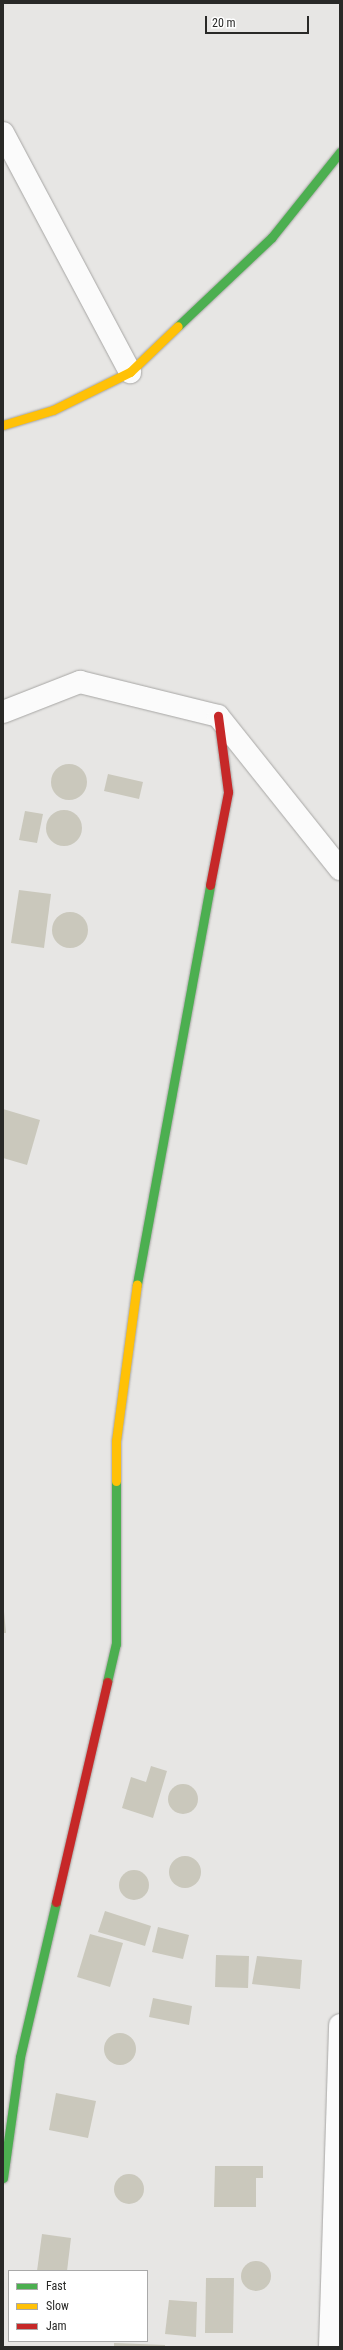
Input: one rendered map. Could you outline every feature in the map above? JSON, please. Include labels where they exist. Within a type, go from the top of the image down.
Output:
[{"type":"street","points":[[3,133],[130,372]]},
{"type":"street","points":[[3,425],[53,410],[130,372],[272,237],[340,152]]},
{"type":"street","points":[[3,712],[80,682],[218,716],[340,869]]},
{"type":"street","points":[[3,2178],[20,2057],[116,1644],[116,1441],[143,1242],[228,792],[218,716]]},
{"type":"street","points":[[330,2347],[340,2025]]},
{"type":"building","points":[[73,764],[82,769],[86,775],[86,789],[82,795],[73,800],[65,800],[56,795],[52,789],[51,778],[56,769],[62,765]]},
{"type":"building","points":[[108,774],[143,782],[139,799],[104,791]]},
{"type":"building","points":[[68,810],[77,815],[81,821],[81,835],[77,841],[68,846],[60,846],[51,841],[47,835],[46,824],[51,815],[57,811]]},
{"type":"building","points":[[25,811],[43,814],[37,843],[19,840]]},
{"type":"building","points":[[19,890],[51,894],[44,948],[11,943]]},
{"type":"building","points":[[74,912],[83,917],[87,923],[87,937],[83,943],[74,948],[66,948],[57,943],[53,937],[52,926],[57,917],[63,913]]},
{"type":"building","points":[[3,1109],[40,1120],[27,1165],[3,1158]]},
{"type":"building","points":[[3,1601],[6,1633],[3,1633]]},
{"type":"building","points":[[151,1766],[167,1771],[153,1818],[122,1808],[131,1777],[146,1782]]},
{"type":"building","points":[[183,1784],[194,1788],[198,1799],[194,1810],[183,1814],[172,1810],[168,1799],[172,1788]]},
{"type":"building","points":[[185,1856],[196,1861],[201,1872],[196,1883],[185,1888],[174,1883],[169,1872],[174,1861]]},
{"type":"building","points":[[134,1870],[145,1874],[149,1885],[145,1896],[134,1900],[123,1896],[119,1885],[123,1874]]},
{"type":"building","points":[[105,1911],[151,1926],[145,1946],[98,1932]]},
{"type":"building","points":[[158,1927],[189,1935],[183,1959],[152,1952]]},
{"type":"building","points":[[90,1934],[123,1943],[110,1987],[77,1977]]},
{"type":"building","points":[[216,1955],[249,1956],[248,1988],[215,1987]]},
{"type":"building","points":[[257,1956],[302,1960],[300,1989],[252,1984]]},
{"type":"building","points":[[153,1998],[192,2006],[189,2025],[149,2017]]},
{"type":"building","points":[[120,2033],[131,2038],[136,2049],[131,2060],[120,2065],[109,2060],[104,2049],[109,2038]]},
{"type":"building","points":[[56,2093],[96,2101],[88,2138],[49,2130]]},
{"type":"building","points":[[215,2166],[263,2166],[263,2178],[256,2178],[256,2207],[214,2207]]},
{"type":"building","points":[[129,2174],[140,2178],[144,2189],[140,2200],[129,2204],[118,2200],[114,2189],[118,2178]]},
{"type":"building","points":[[42,2234],[71,2238],[67,2270],[37,2270]]},
{"type":"building","points":[[256,2261],[267,2265],[271,2276],[267,2287],[256,2291],[245,2287],[241,2276],[245,2265]]},
{"type":"building","points":[[206,2278],[234,2278],[233,2333],[205,2333]]},
{"type":"building","points":[[169,2300],[197,2302],[196,2337],[165,2334]]},
{"type":"building","points":[[114,2343],[165,2345],[165,2347],[114,2347]]},
{"type":"traffic: fast","points":[[178,326],[272,237],[340,152]]},
{"type":"traffic: fast","points":[[137,1284],[210,885]]},
{"type":"traffic: fast","points":[[107,1682],[116,1644],[116,1481]]},
{"type":"traffic: fast","points":[[3,2178],[20,2057],[56,1902]]},
{"type":"traffic: slow","points":[[3,425],[53,410],[130,372],[178,326]]},
{"type":"traffic: slow","points":[[116,1481],[116,1441],[137,1284]]},
{"type":"traffic: jam","points":[[210,885],[228,792],[218,716]]},
{"type":"traffic: jam","points":[[56,1902],[107,1682]]}]
